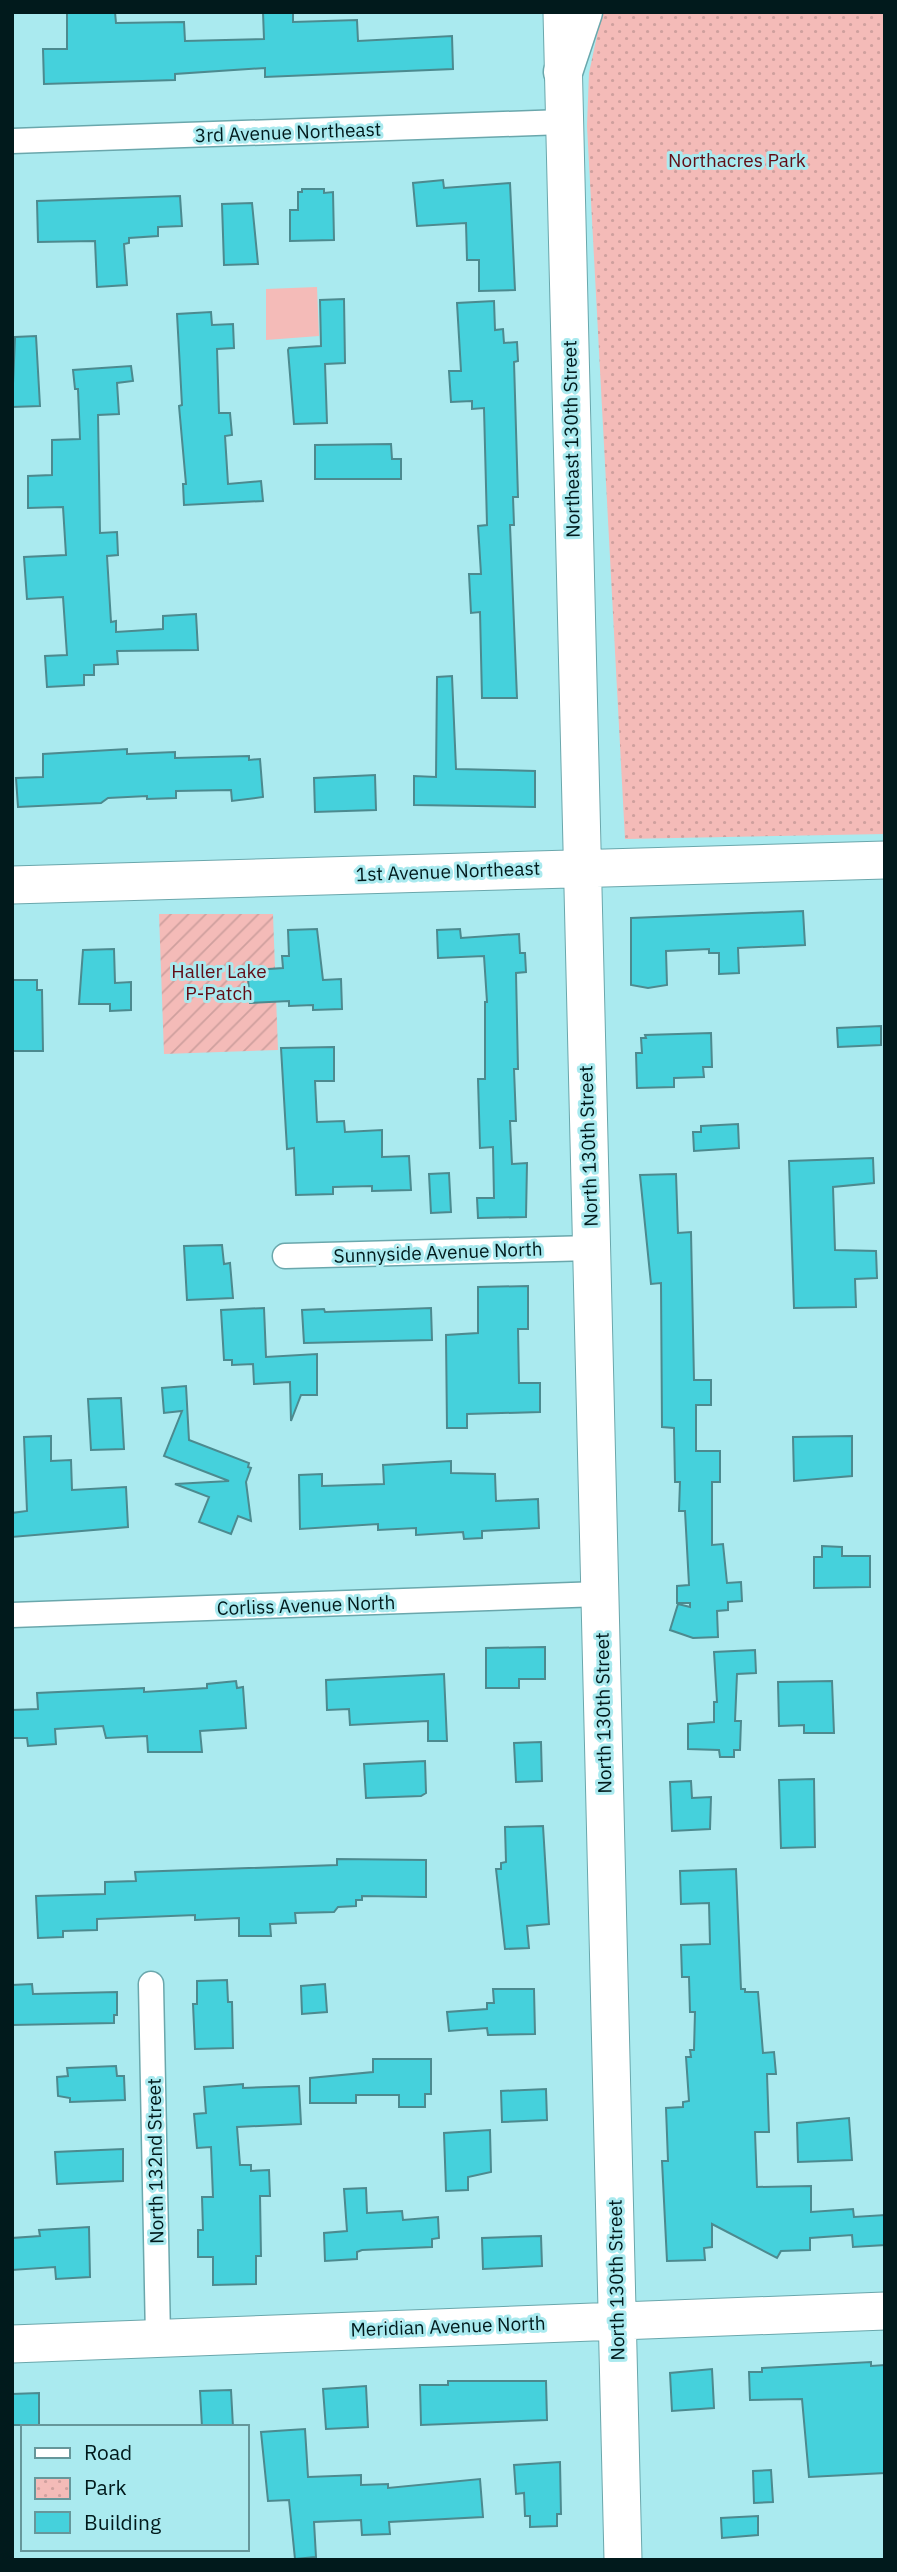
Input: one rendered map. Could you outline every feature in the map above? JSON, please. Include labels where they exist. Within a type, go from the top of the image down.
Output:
[{"type":"highway","points":[[563,72],[583,12]]},
{"type":"main road","name":"Northeast 130th Street","points":[[562,12],[582,866]]},
{"type":"main road","name":"1st Avenue Northeast","points":[[12,884],[582,866],[885,860]]},
{"type":"main road","name":"North 130th Street","points":[[582,866],[623,2560]]},
{"type":"main road","name":"Meridian Avenue North","points":[[12,2344],[617,2319],[885,2311]]},
{"type":"street","name":"3rd Avenue Northeast","points":[[12,141],[563,122]]},
{"type":"street","name":"Sunnyside Avenue North","points":[[285,1256],[591,1248]]},
{"type":"street","name":"Corliss Avenue North","points":[[12,1615],[600,1594]]},
{"type":"street","name":"North 132nd Street","points":[[151,1984],[158,2338]]},
{"type":"green space","name":"Northacres Park","points":[[602,12],[885,12],[885,834],[625,839],[587,126],[589,73]]},
{"type":"green space","points":[[317,287],[319,336],[266,340],[266,289]]},
{"type":"green space","name":"Haller Lake P-Patch","points":[[159,914],[273,914],[278,1050],[164,1054]]},
{"type":"building","points":[[67,12],[115,12],[116,23],[184,22],[185,41],[264,39],[263,12],[293,12],[293,22],[357,20],[358,41],[452,36],[453,69],[265,77],[265,68],[175,74],[175,80],[44,84],[43,49],[67,49]]},
{"type":"building","points":[[443,180],[444,188],[510,183],[515,290],[479,291],[479,260],[467,260],[466,223],[417,226],[413,183]]},
{"type":"building","points":[[302,189],[324,189],[324,193],[333,192],[334,240],[290,241],[290,210],[298,210],[298,192],[302,192]]},
{"type":"building","points":[[180,196],[182,226],[158,227],[158,236],[129,238],[129,243],[124,244],[127,285],[97,287],[95,241],[38,242],[37,201]]},
{"type":"building","points":[[252,203],[258,264],[224,265],[222,204]]},
{"type":"building","points":[[344,299],[345,363],[325,364],[327,423],[294,424],[288,350],[321,346],[320,300]]},
{"type":"building","points":[[494,301],[495,330],[503,329],[504,343],[517,342],[518,361],[514,362],[518,497],[513,497],[514,525],[510,525],[517,698],[482,698],[480,612],[471,613],[469,574],[481,574],[478,526],[487,525],[484,408],[472,409],[472,401],[451,402],[449,371],[461,371],[457,303]]},
{"type":"building","points":[[211,312],[212,325],[233,324],[234,348],[217,349],[219,413],[230,413],[232,435],[225,436],[228,484],[261,481],[263,501],[184,505],[183,484],[186,484],[179,406],[182,405],[177,314]]},
{"type":"building","points":[[36,336],[40,406],[12,407],[15,337]]},
{"type":"building","points":[[131,366],[133,381],[117,383],[119,414],[98,415],[100,533],[117,532],[118,555],[107,556],[111,622],[116,621],[116,632],[163,629],[163,616],[196,614],[198,650],[117,651],[118,664],[94,665],[94,675],[84,675],[84,685],[47,687],[45,656],[67,655],[63,597],[27,599],[24,557],[66,555],[63,507],[28,508],[28,476],[52,475],[52,440],[80,439],[78,389],[75,389],[73,370]]},
{"type":"building","points":[[391,444],[392,459],[401,459],[401,479],[315,479],[315,445]]},
{"type":"building","points":[[452,676],[456,769],[535,771],[535,807],[414,805],[414,776],[436,777],[437,677]]},
{"type":"building","points":[[127,749],[127,754],[175,752],[175,758],[249,756],[249,760],[260,759],[263,797],[232,801],[231,790],[176,791],[176,798],[108,798],[101,803],[18,807],[16,778],[43,777],[43,754]]},
{"type":"building","points":[[375,775],[376,810],[315,812],[314,778]]},
{"type":"building","points":[[803,911],[805,945],[738,948],[739,973],[719,974],[719,953],[709,953],[709,949],[666,951],[667,985],[648,988],[631,985],[631,918]]},
{"type":"building","points":[[317,929],[323,980],[341,979],[342,1009],[313,1010],[313,1005],[289,1006],[289,1001],[250,1003],[248,979],[253,978],[253,970],[283,968],[282,956],[289,956],[288,930]]},
{"type":"building","points":[[460,929],[461,938],[519,934],[520,953],[525,953],[526,972],[516,973],[516,1121],[510,1121],[512,1164],[527,1163],[526,1217],[478,1218],[477,1198],[494,1198],[493,1147],[480,1148],[478,1079],[485,1079],[487,1002],[484,956],[438,958],[437,930]]},
{"type":"building","points":[[114,949],[115,983],[131,982],[131,1010],[110,1011],[110,1004],[79,1004],[83,950]]},
{"type":"building","points":[[12,980],[37,980],[37,990],[42,990],[43,1051],[12,1051]]},
{"type":"building","points":[[881,1026],[881,1045],[838,1047],[837,1028]]},
{"type":"building","points":[[711,1033],[712,1067],[703,1067],[704,1077],[674,1078],[674,1087],[637,1088],[636,1053],[642,1053],[641,1038],[646,1038],[645,1035]]},
{"type":"building","points":[[334,1047],[334,1081],[315,1081],[317,1122],[344,1121],[345,1132],[382,1130],[382,1157],[409,1156],[411,1190],[372,1191],[372,1186],[333,1187],[333,1194],[296,1195],[294,1148],[287,1149],[281,1048]]},
{"type":"building","points":[[738,1124],[739,1148],[694,1151],[693,1132],[701,1132],[701,1126]]},
{"type":"building","points":[[873,1158],[874,1183],[833,1187],[835,1250],[876,1251],[877,1278],[855,1279],[856,1307],[794,1308],[789,1161]]},
{"type":"building","points":[[449,1173],[451,1212],[431,1213],[429,1174]]},
{"type":"building","points":[[676,1174],[678,1233],[691,1232],[694,1380],[711,1380],[711,1405],[696,1405],[696,1451],[720,1451],[720,1482],[712,1482],[712,1545],[723,1544],[727,1583],[741,1582],[742,1601],[728,1602],[728,1610],[717,1611],[718,1637],[693,1638],[670,1630],[678,1604],[690,1607],[690,1603],[677,1603],[677,1586],[689,1585],[685,1511],[679,1511],[680,1482],[675,1482],[674,1428],[662,1427],[661,1283],[651,1284],[640,1175]]},
{"type":"building","points":[[222,1245],[224,1264],[230,1263],[233,1298],[187,1300],[184,1246]]},
{"type":"building","points":[[528,1286],[528,1329],[518,1329],[519,1383],[540,1383],[540,1412],[467,1414],[467,1428],[447,1428],[446,1335],[478,1333],[478,1287]]},
{"type":"building","points":[[264,1308],[266,1357],[317,1354],[317,1395],[301,1395],[291,1421],[290,1382],[254,1384],[253,1364],[232,1365],[232,1360],[224,1360],[221,1310]]},
{"type":"building","points":[[431,1308],[432,1340],[304,1343],[302,1310],[324,1309],[325,1312]]},
{"type":"building","points":[[186,1386],[189,1440],[249,1463],[248,1467],[251,1468],[246,1482],[251,1521],[238,1516],[231,1534],[199,1522],[209,1497],[175,1484],[229,1481],[164,1456],[182,1411],[164,1413],[162,1388]]},
{"type":"building","points":[[121,1398],[124,1449],[91,1450],[88,1399]]},
{"type":"building","points":[[51,1436],[51,1461],[71,1460],[72,1490],[126,1487],[128,1527],[12,1537],[12,1513],[27,1511],[24,1437]]},
{"type":"building","points":[[852,1436],[852,1476],[794,1481],[793,1437]]},
{"type":"building","points":[[451,1461],[451,1473],[495,1474],[496,1501],[538,1499],[539,1528],[482,1531],[482,1538],[464,1539],[463,1532],[416,1535],[416,1528],[378,1530],[378,1524],[300,1529],[299,1475],[322,1474],[322,1486],[384,1484],[383,1465]]},
{"type":"building","points":[[822,1546],[842,1547],[842,1556],[870,1556],[870,1587],[814,1588],[814,1557],[822,1557]]},
{"type":"building","points":[[545,1647],[545,1679],[519,1679],[519,1688],[486,1688],[486,1648]]},
{"type":"building","points":[[755,1650],[756,1673],[737,1674],[735,1721],[741,1721],[740,1750],[734,1750],[734,1757],[720,1757],[719,1750],[688,1749],[688,1724],[714,1722],[714,1702],[717,1702],[714,1652]]},
{"type":"building","points":[[444,1674],[447,1741],[428,1741],[428,1721],[350,1725],[349,1709],[327,1710],[326,1680]]},
{"type":"building","points":[[236,1681],[237,1688],[243,1687],[246,1728],[200,1731],[202,1752],[148,1752],[147,1736],[106,1738],[103,1726],[55,1729],[56,1744],[28,1746],[27,1738],[12,1738],[12,1710],[38,1709],[37,1693],[144,1688],[144,1692],[207,1688],[207,1684]]},
{"type":"building","points":[[832,1681],[834,1733],[804,1733],[804,1725],[779,1726],[778,1682]]},
{"type":"building","points":[[541,1742],[542,1781],[516,1782],[514,1743]]},
{"type":"building","points":[[425,1761],[426,1793],[421,1796],[366,1798],[364,1764]]},
{"type":"building","points":[[814,1779],[815,1847],[781,1848],[779,1780]]},
{"type":"building","points":[[691,1781],[692,1798],[711,1797],[710,1829],[672,1831],[670,1782]]},
{"type":"building","points":[[543,1826],[549,1924],[527,1926],[529,1948],[505,1949],[496,1869],[501,1869],[501,1863],[506,1862],[505,1827]]},
{"type":"building","points":[[337,1859],[426,1860],[426,1897],[362,1896],[362,1900],[356,1900],[356,1906],[338,1907],[334,1912],[295,1913],[296,1923],[270,1924],[271,1936],[239,1936],[239,1918],[195,1920],[195,1915],[97,1919],[97,1930],[63,1931],[63,1937],[38,1938],[36,1896],[105,1894],[105,1882],[136,1881],[135,1872],[337,1865]]},
{"type":"building","points":[[736,1869],[741,1989],[745,1989],[745,1992],[758,1992],[763,2053],[774,2052],[776,2074],[767,2074],[769,2132],[755,2132],[757,2187],[811,2186],[811,2212],[853,2209],[854,2217],[885,2215],[885,2245],[853,2247],[852,2235],[810,2238],[810,2250],[781,2251],[777,2258],[712,2224],[712,2247],[704,2248],[705,2260],[667,2261],[662,2161],[668,2161],[666,2108],[683,2107],[683,2102],[689,2101],[686,2057],[691,2057],[690,2050],[694,2050],[695,2012],[690,2012],[689,1977],[682,1977],[681,1945],[710,1944],[709,1903],[681,1904],[680,1871]]},
{"type":"building","points":[[227,1980],[228,2002],[232,2002],[233,2048],[195,2049],[193,2004],[197,2004],[197,1981]]},
{"type":"building","points":[[32,1984],[33,1994],[117,1992],[117,2015],[114,2015],[114,2023],[12,2025],[12,1985]]},
{"type":"building","points":[[325,1984],[327,2012],[302,2014],[301,1986]]},
{"type":"building","points":[[493,1989],[534,1989],[535,2034],[488,2035],[487,2028],[449,2031],[447,2012],[487,2009],[487,2003],[494,2003]]},
{"type":"building","points":[[373,2059],[431,2059],[431,2094],[425,2094],[425,2107],[399,2107],[399,2095],[356,2095],[356,2103],[310,2103],[310,2078],[373,2072]]},
{"type":"building","points":[[116,2066],[117,2076],[124,2076],[125,2100],[70,2102],[70,2098],[58,2096],[57,2077],[68,2076],[67,2068]]},
{"type":"building","points":[[243,2084],[243,2088],[299,2086],[301,2124],[237,2127],[240,2165],[251,2165],[251,2171],[269,2170],[270,2196],[260,2196],[261,2256],[256,2256],[256,2284],[213,2285],[213,2257],[198,2257],[198,2230],[203,2230],[202,2197],[213,2197],[211,2147],[197,2148],[194,2114],[206,2113],[204,2087]]},
{"type":"building","points":[[546,2089],[547,2120],[502,2122],[501,2091]]},
{"type":"building","points":[[849,2118],[852,2160],[798,2162],[797,2123]]},
{"type":"building","points":[[490,2130],[491,2172],[468,2177],[468,2190],[446,2191],[444,2133]]},
{"type":"building","points":[[123,2149],[123,2181],[57,2184],[55,2152]]},
{"type":"building","points":[[366,2188],[367,2213],[402,2211],[403,2220],[438,2217],[439,2238],[432,2239],[432,2247],[362,2250],[357,2252],[357,2259],[325,2261],[324,2233],[347,2231],[344,2189]]},
{"type":"building","points":[[89,2227],[90,2277],[56,2279],[55,2267],[12,2270],[12,2238],[40,2236],[39,2230]]},
{"type":"building","points":[[541,2236],[542,2266],[483,2269],[482,2238]]},
{"type":"building","points":[[871,2362],[871,2366],[885,2365],[885,2473],[809,2477],[802,2399],[750,2400],[749,2372],[762,2372],[762,2368]]},
{"type":"building","points":[[712,2369],[714,2408],[672,2411],[670,2373]]},
{"type":"building","points":[[448,2381],[546,2381],[547,2420],[421,2425],[420,2385],[448,2385]]},
{"type":"building","points":[[366,2386],[368,2427],[326,2429],[323,2389]]},
{"type":"building","points":[[231,2390],[233,2425],[202,2425],[200,2391]]},
{"type":"building","points":[[39,2393],[39,2425],[12,2425],[12,2394]]},
{"type":"building","points":[[305,2429],[308,2477],[361,2475],[361,2485],[388,2484],[388,2488],[480,2479],[483,2517],[389,2522],[390,2534],[362,2535],[361,2520],[314,2522],[316,2557],[295,2559],[289,2500],[268,2501],[261,2432]]},
{"type":"building","points":[[560,2462],[561,2514],[557,2514],[557,2526],[530,2527],[530,2516],[525,2516],[524,2493],[516,2494],[514,2465]]},
{"type":"building","points":[[771,2470],[773,2502],[754,2503],[753,2471]]},
{"type":"building","points":[[758,2516],[758,2535],[722,2538],[721,2518]]}]
